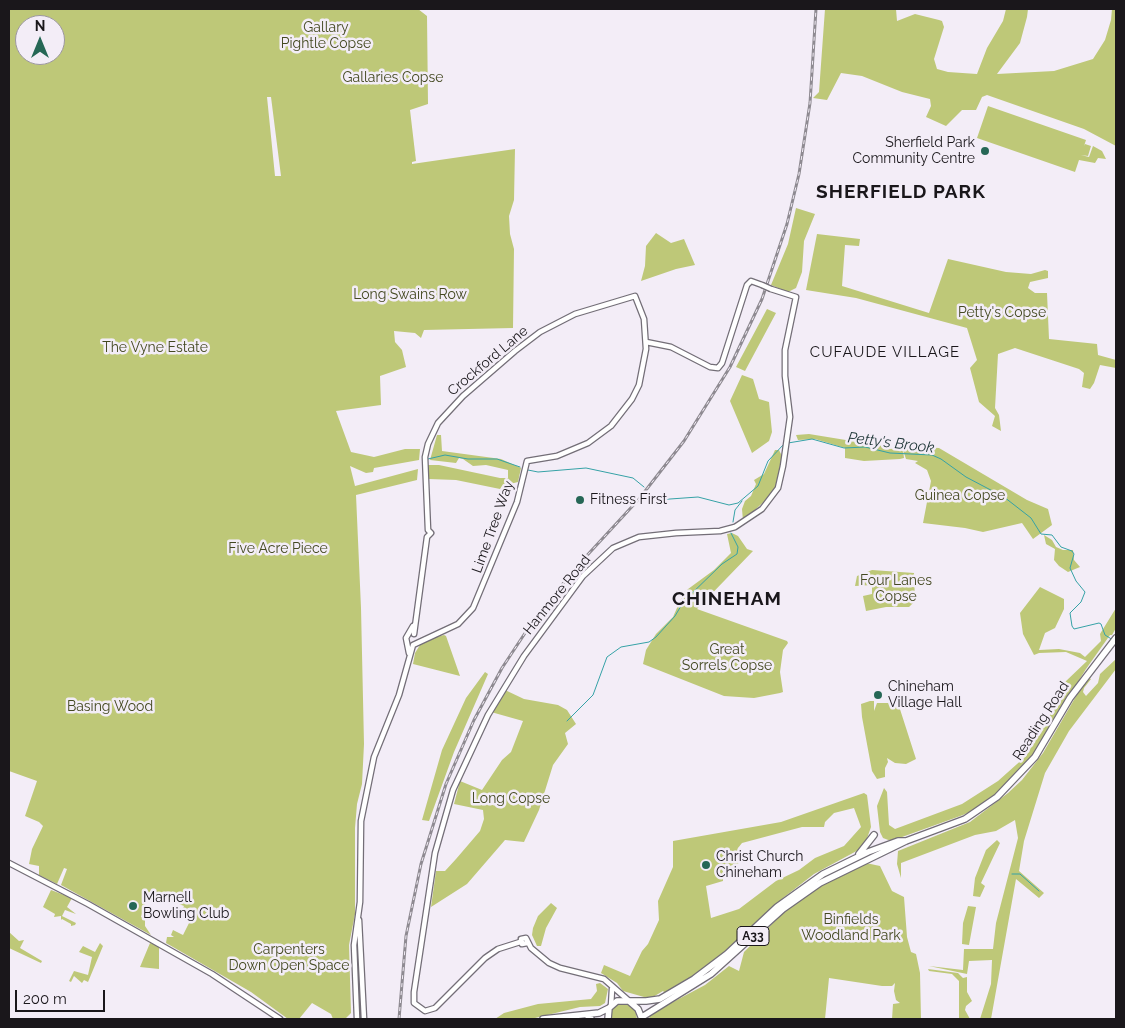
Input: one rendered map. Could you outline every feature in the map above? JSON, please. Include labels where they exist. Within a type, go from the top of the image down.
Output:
[{"type":"highway","name":"Reading Road","points":[[642,1018],[718,969],[804,892],[838,872],[906,841],[965,819],[1004,792],[1035,757],[1065,705],[1115,640]]},
{"type":"highway","points":[[849,861],[864,850],[874,836]]},
{"type":"highway","name":"Reading Road","points":[[629,1000],[656,1000],[685,985],[720,960],[792,895],[849,861],[898,841],[906,841]]},
{"type":"highway","points":[[849,861],[876,853],[880,854]]},
{"type":"highway","name":"A33","points":[[543,1019],[599,1013],[618,1001],[629,1000],[638,1008],[642,1018]]},
{"type":"highway","points":[[608,1019],[610,1007]]},
{"type":"street","name":"Hanmore Road","points":[[612,989],[601,978],[560,968],[527,943],[523,945],[520,942],[498,949],[485,958],[436,1008],[425,1012],[416,1005],[413,998],[439,837],[453,790],[488,715],[524,656],[583,576],[612,548],[626,541],[651,535],[729,530],[752,518],[769,502],[778,488],[786,450],[790,417],[785,376],[785,350],[789,322],[796,297],[751,281],[747,285],[722,363],[718,368],[710,367],[671,347],[646,342]]},
{"type":"street","name":"Crockford Lane","points":[[364,1019],[359,918],[359,847],[362,810],[374,757],[399,695],[413,639],[427,537],[431,533],[428,530],[425,459],[434,429],[451,406],[515,351],[559,321],[591,308],[634,296],[642,308],[646,342]]},
{"type":"street","name":"Lime Tree Way","points":[[413,639],[425,638],[458,624],[476,604],[517,502],[527,461],[573,451],[600,436],[611,426],[635,394],[644,365],[646,342]]},
{"type":"street","points":[[9,863],[88,904],[219,977],[280,1019]]},
{"type":"street","name":"Crockford Lane","points":[[357,1019],[354,945],[359,918]]},
{"type":"street","points":[[610,1007],[612,989],[629,1000]]},
{"type":"green space","points":[[9,9],[418,9],[427,16],[428,104],[410,110],[416,161],[412,162],[412,164],[515,149],[514,200],[509,216],[510,234],[514,249],[513,328],[424,330],[421,338],[415,333],[394,331],[395,342],[402,350],[406,367],[380,376],[381,405],[336,411],[351,452],[374,457],[405,449],[420,449],[419,460],[374,468],[373,472],[366,473],[350,466],[355,486],[418,469],[417,480],[356,495],[364,744],[362,784],[357,804],[355,828],[355,914],[349,945],[351,1013],[345,1019],[333,1019],[331,1014],[312,1003],[299,1019],[288,1019],[251,992],[166,943],[167,937],[174,937],[171,935],[173,930],[183,935],[190,921],[180,915],[184,906],[149,892],[141,917],[145,918],[145,926],[151,935],[61,885],[67,869],[64,868],[57,884],[39,875],[39,866],[29,864],[32,849],[43,826],[39,822],[25,816],[37,781],[9,771]],"holes":[[[267,97],[271,97],[281,176],[275,176]]]},
{"type":"green space","points":[[825,9],[896,9],[897,21],[915,14],[942,21],[944,27],[934,59],[937,69],[948,72],[977,74],[987,48],[1003,21],[1006,9],[1028,9],[1020,43],[997,74],[1054,71],[1093,59],[1105,40],[1112,9],[1116,9],[1116,146],[1084,129],[987,95],[982,97],[976,110],[962,110],[946,126],[926,117],[931,106],[930,99],[902,92],[862,76],[841,73],[827,100],[813,98],[819,92]]},
{"type":"green space","points":[[988,106],[1086,140],[1084,146],[1085,144],[1091,146],[1088,156],[1081,155],[1089,157],[1093,146],[1102,151],[1106,159],[1098,158],[1095,163],[1079,160],[1075,172],[977,138]]},
{"type":"green space","points":[[796,208],[815,214],[804,241],[802,272],[796,288],[788,292],[771,285],[788,244]]},
{"type":"green space","points":[[656,233],[671,243],[684,239],[695,265],[676,269],[641,281],[645,266],[646,246]]},
{"type":"green space","name":"Petty's Copse","points":[[817,234],[860,239],[859,246],[845,245],[842,286],[929,313],[948,259],[1006,272],[1031,274],[1045,270],[1048,271],[1048,278],[1030,282],[1028,288],[1035,293],[1047,293],[1049,339],[1097,344],[1098,355],[1116,360],[1116,368],[1100,365],[1090,389],[1082,387],[1084,373],[1079,369],[1015,348],[998,354],[995,408],[999,415],[1001,431],[992,426],[995,416],[979,402],[970,368],[977,360],[967,328],[856,298],[806,290]]},
{"type":"green space","points":[[767,309],[776,313],[745,371],[736,367]]},
{"type":"green space","points":[[742,375],[753,379],[759,399],[769,402],[772,432],[769,441],[752,453],[730,401]]},
{"type":"green space","name":"Guinea Copse","points":[[809,434],[858,442],[868,441],[891,449],[902,446],[939,448],[1027,500],[1048,509],[1052,525],[1033,539],[1022,523],[983,532],[923,523],[931,481],[927,470],[915,463],[918,461],[906,459],[903,450],[904,458],[900,459],[864,461],[845,458],[845,448],[815,439],[798,440],[796,435]]},
{"type":"green space","points":[[437,435],[441,435],[442,451],[501,459],[521,468],[518,482],[502,486],[500,489],[456,480],[429,479],[428,465],[439,465],[508,478],[508,470],[486,465],[473,466],[459,458],[456,463],[430,460]]},
{"type":"green space","points":[[775,450],[779,450],[782,456],[776,486],[770,496],[743,521],[742,509],[745,501],[751,496],[756,484],[754,480],[764,474]]},
{"type":"green space","name":"Great Sorrels Copse","points":[[732,533],[738,536],[747,549],[753,551],[697,609],[787,641],[788,643],[783,650],[780,672],[783,692],[780,693],[754,698],[724,696],[643,664],[646,650],[656,634],[673,617],[684,592],[714,570],[731,553],[727,534]]},
{"type":"green space","points":[[1044,535],[1052,540],[1056,547],[1063,550],[1073,550],[1074,560],[1080,567],[1068,572],[1059,566],[1054,560],[1055,549],[1046,544]]},
{"type":"green space","name":"Four Lanes Copse","points":[[872,570],[914,573],[915,601],[909,607],[886,607],[866,611],[863,596],[872,594],[872,585],[855,586],[857,576]]},
{"type":"green space","points":[[1040,587],[1064,599],[1064,609],[1055,628],[1045,633],[1039,650],[1059,649],[1080,653],[1085,657],[1101,641],[1100,634],[1116,608],[1116,628],[1112,635],[1110,635],[1086,669],[1025,767],[1006,788],[982,806],[963,815],[891,841],[883,838],[880,832],[877,806],[884,788],[887,792],[889,825],[895,829],[962,804],[998,781],[1026,756],[1052,711],[1065,682],[1087,661],[1066,652],[1039,653],[1034,655],[1023,634],[1020,613]]},
{"type":"green space","points":[[444,635],[460,676],[413,664],[415,653],[420,645],[429,639]]},
{"type":"green space","points":[[1116,659],[1116,669],[1069,731],[1045,773],[1024,841],[1019,871],[1044,893],[1039,898],[1016,879],[991,1019],[980,1019],[991,984],[992,960],[969,961],[967,974],[929,966],[963,970],[964,949],[993,949],[996,923],[1018,838],[1015,820],[996,831],[975,835],[901,863],[901,878],[897,864],[898,851],[970,822],[1008,793],[1022,780],[1043,753],[1082,686],[1089,678],[1091,679],[1084,688],[1083,692],[1086,696],[1098,683],[1100,674]]},
{"type":"green space","points":[[485,672],[488,674],[454,752],[429,821],[422,820],[442,750],[466,698]]},
{"type":"green space","name":"Long Copse","points":[[505,690],[524,699],[558,705],[567,710],[576,724],[565,733],[568,744],[553,765],[539,810],[524,842],[505,840],[467,884],[431,907],[436,871],[445,871],[480,831],[484,819],[483,810],[454,804],[460,781],[482,790],[502,760],[511,752],[523,721],[491,712]]},
{"type":"green space","points":[[874,701],[874,711],[877,703],[898,703],[916,759],[906,764],[895,763],[887,758],[885,777],[877,779],[872,771],[862,717],[861,704]]},
{"type":"green space","points":[[864,793],[867,795],[871,827],[864,847],[814,874],[783,898],[725,955],[666,994],[663,991],[653,997],[644,997],[623,991],[617,983],[601,973],[604,965],[630,976],[642,951],[648,944],[659,920],[658,901],[673,867],[673,841],[781,822]],"holes":[[[854,808],[861,827],[844,846],[815,858],[799,870],[776,881],[739,909],[711,918],[706,886],[723,881],[723,868],[739,863],[738,848],[742,843],[802,827],[824,827],[825,822],[834,813]]]},
{"type":"green space","points":[[997,840],[1000,843],[981,883],[985,886],[980,897],[973,896],[975,878],[986,850]]},
{"type":"green space","name":"Binfields Woodland Park","points":[[866,863],[880,866],[892,891],[904,897],[907,937],[911,952],[916,954],[920,973],[921,1019],[892,1019],[893,1004],[900,1003],[896,1000],[895,983],[892,986],[882,986],[829,978],[825,1019],[649,1019],[650,1015],[705,985],[729,966],[739,971],[744,952],[784,912],[828,880]]},
{"type":"green space","points":[[51,890],[72,898],[67,907],[76,914],[65,910],[62,916],[76,923],[75,925],[71,926],[71,924],[61,920],[61,916],[54,917],[55,914],[43,907]]},
{"type":"green space","points":[[551,903],[557,908],[546,928],[541,946],[537,946],[532,935],[533,928],[538,916]]},
{"type":"green space","points":[[968,906],[976,907],[969,945],[962,944],[963,923]]},
{"type":"green space","points":[[9,932],[19,941],[24,940],[20,948],[42,961],[41,963],[9,948]]},
{"type":"green space","points":[[100,943],[103,946],[88,982],[84,980],[82,983],[74,976],[71,982],[69,981],[74,971],[88,975],[92,957],[79,952],[83,946],[95,952]]},
{"type":"green space","points":[[150,943],[159,946],[159,969],[140,967]]},
{"type":"green space","points":[[928,969],[958,973],[963,978],[967,977],[967,992],[972,1001],[966,1006],[965,1010],[970,1019],[959,1019],[959,981],[952,974],[929,971]]},
{"type":"green space","points":[[600,983],[608,989],[605,1003],[600,1006],[580,1007],[531,1019],[495,1019],[504,1013],[538,1004],[591,999],[597,991],[596,984]]},
{"type":"green space","points":[[620,1003],[629,1004],[635,1009],[637,1019],[610,1019],[611,1009]]},
{"type":"waterway","name":"Petty's Brook","points":[[788,443],[812,439],[844,448],[865,447],[890,453],[932,455],[941,459],[966,477],[1004,497],[1031,518],[1041,534],[1052,535],[1061,547],[1072,551],[1074,554],[1070,568],[1076,581],[1085,592],[1081,602],[1070,613],[1074,629],[1099,623],[1105,635],[1113,640]]},
{"type":"waterway","name":"Petty's Brook","points":[[647,491],[656,500],[698,497],[729,505],[738,503],[758,486],[768,461],[784,444]]},
{"type":"waterway","points":[[428,459],[445,455],[468,459],[497,459],[520,467]]},
{"type":"waterway","points":[[528,470],[538,472],[586,468],[633,478],[644,487]]},
{"type":"waterway","points":[[733,522],[735,510],[742,501]]},
{"type":"waterway","points":[[567,721],[593,695],[607,657],[621,647],[649,642],[656,637],[675,616],[684,601],[722,564],[737,554],[738,547],[731,533]]},
{"type":"waterway","points":[[1012,874],[1020,874],[1039,891]]},
{"type":"railway","points":[[399,1019],[406,936],[421,864],[446,784],[474,720],[502,668],[535,618],[580,563],[639,499],[684,441],[730,367],[762,299],[787,224],[799,174],[810,103],[816,9]]},
{"type":"place","name":"Sherfield Park Community Centre","points":[[985,151]]},
{"type":"place","name":"Fitness First","points":[[580,500]]},
{"type":"place","name":"Chineham Village Hall","points":[[878,695]]},
{"type":"place","name":"Christ Church Chineham","points":[[706,865]]},
{"type":"place","name":"Marnell Bowling Club","points":[[133,906]]},
{"type":"district","name":"SHERFIELD PARK","points":[[901,192]]},
{"type":"district","name":"CUFAUDE VILLAGE","points":[[885,352]]},
{"type":"district","name":"CHINEHAM","points":[[727,599]]},
{"type":"park label","name":"Gallary Pightle Copse","points":[[326,36]]},
{"type":"park label","name":"Gallaries Copse","points":[[393,78]]},
{"type":"park label","name":"Long Swains Row","points":[[410,295]]},
{"type":"park label","name":"The Vyne Estate","points":[[155,348]]},
{"type":"park label","name":"Five Acre Piece","points":[[278,549]]},
{"type":"park label","name":"Basing Wood","points":[[110,707]]},
{"type":"park label","name":"Carpenters Down Open Space","points":[[289,958]]}]
